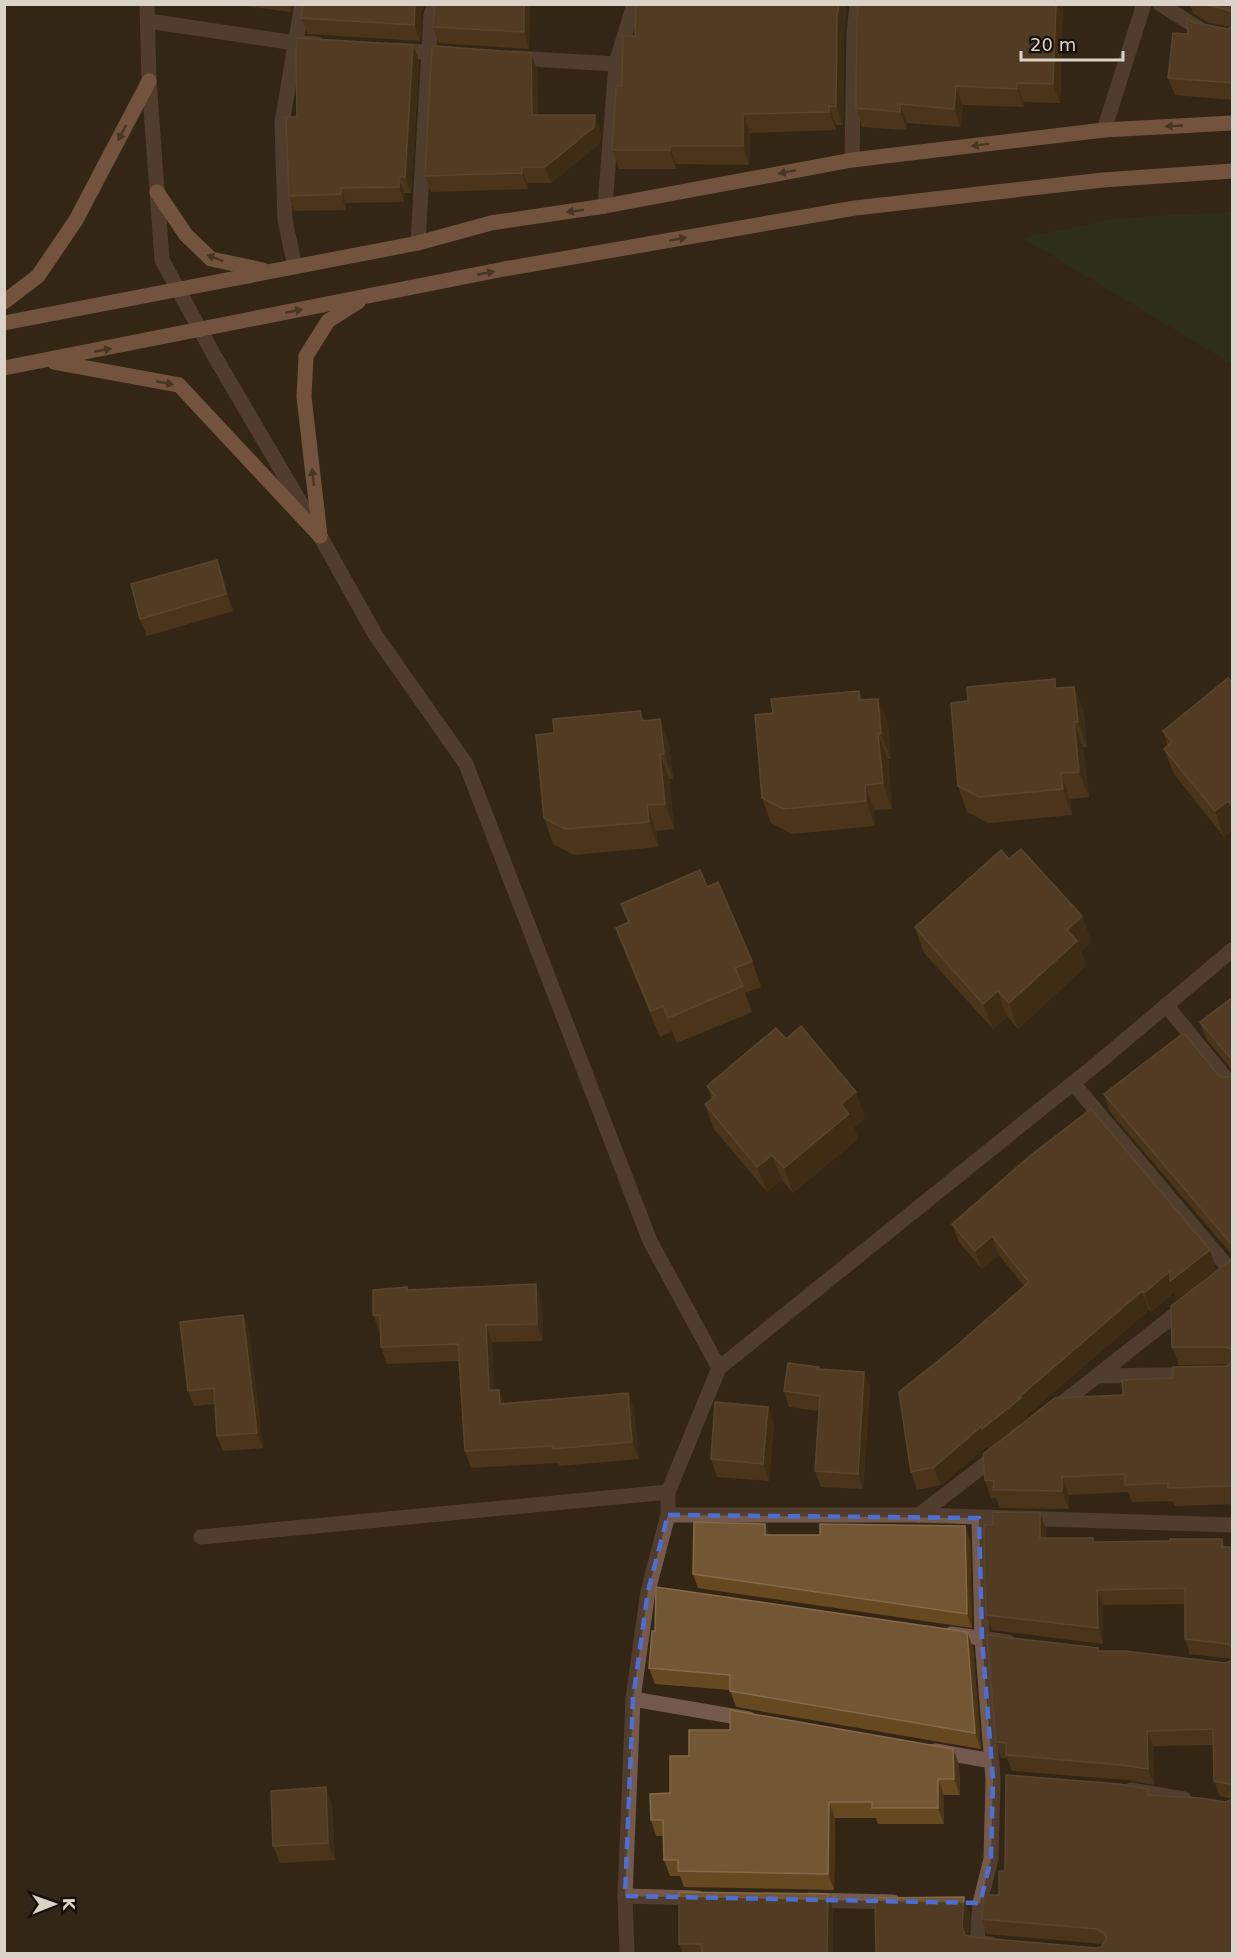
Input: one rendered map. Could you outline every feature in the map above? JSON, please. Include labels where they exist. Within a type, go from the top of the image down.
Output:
[{"type":"main road","points":[[4,302],[38,276],[76,220],[149,81]]},
{"type":"main road","points":[[4,323],[418,243],[491,223],[605,206],[852,160],[1104,130],[1233,123]]},
{"type":"main road","points":[[4,368],[504,269],[855,208],[1102,180],[1233,171]]},
{"type":"main road","points":[[157,192],[186,235],[211,259],[272,272]]},
{"type":"main road","points":[[320,536],[304,397],[306,356],[328,321],[366,297]]},
{"type":"main road","points":[[45,361],[179,385],[320,536]]},
{"type":"street","points":[[147,4],[149,81],[162,260],[376,636],[466,764],[650,1241],[718,1368]]},
{"type":"street","points":[[295,267],[285,220],[282,123],[302,4]]},
{"type":"street","points":[[418,243],[431,15],[435,4]]},
{"type":"street","points":[[605,206],[616,64],[634,4]]},
{"type":"street","points":[[852,160],[854,36],[857,4]]},
{"type":"street","points":[[1104,130],[1144,4]]},
{"type":"street","points":[[1160,4],[1203,31],[1233,37]]},
{"type":"street","points":[[148,21],[295,43],[328,45]]},
{"type":"street","points":[[384,49],[464,54]]},
{"type":"street","points":[[499,57],[616,64]]},
{"type":"street","points":[[627,1953],[625,1896],[633,1700],[668,1515],[668,1492],[718,1368],[1073,1083],[1233,950]]},
{"type":"street","points":[[1166,1005],[1233,1086]]},
{"type":"street","points":[[1073,1083],[1228,1273]]},
{"type":"street","points":[[1041,1420],[1195,1299]]},
{"type":"street","points":[[1098,1376],[1233,1374]]},
{"type":"street","points":[[919,1515],[1013,1442]]},
{"type":"street","points":[[201,1537],[668,1492]]},
{"type":"street","points":[[668,1515],[919,1515],[1233,1525]]},
{"type":"street","points":[[979,1518],[982,1639],[992,1761],[999,1780],[991,1859],[974,1903],[977,1943],[1009,1945]]},
{"type":"street","points":[[936,1632],[1027,1644]]},
{"type":"street","points":[[633,1700],[767,1722]]},
{"type":"street","points":[[925,1749],[992,1761]]},
{"type":"street","points":[[1115,1789],[1197,1802]]},
{"type":"street","points":[[625,1896],[708,1898]]},
{"type":"street","points":[[791,1900],[909,1902]]},
{"type":"highlighted area","points":[[668,1515],[979,1518],[982,1639],[993,1779],[991,1859],[980,1903],[625,1896],[633,1699],[648,1591]]},
{"type":"green space","points":[[1232,212],[1232,364],[1023,238],[1119,218]]},
{"type":"building","points":[[303,4],[415,4],[414,25],[301,18]]},
{"type":"building","points":[[435,4],[524,4],[524,32],[433,27]]},
{"type":"building","points":[[636,4],[839,4],[836,107],[829,106],[829,112],[743,114],[743,146],[670,146],[670,150],[612,150],[616,86],[622,86],[623,36],[635,36]]},
{"type":"building","points":[[858,4],[1056,4],[1053,84],[1017,83],[1017,89],[956,86],[954,109],[900,104],[900,112],[856,108]]},
{"type":"building","points":[[1202,4],[1233,4],[1233,14],[1228,10]]},
{"type":"building","points":[[1187,19],[1195,23],[1228,29],[1233,26],[1233,83],[1168,78],[1173,33],[1188,34]]},
{"type":"building","points":[[298,38],[413,45],[405,177],[399,177],[399,187],[341,188],[341,194],[289,196],[286,117],[297,117],[296,49]]},
{"type":"building","points":[[432,46],[531,53],[532,115],[595,115],[594,127],[545,167],[522,167],[522,173],[425,176]]},
{"type":"building","points":[[217,560],[226,594],[140,619],[131,584]]},
{"type":"building","points":[[1228,678],[1233,683],[1233,806],[1228,801],[1215,811],[1164,749],[1172,742],[1163,731]]},
{"type":"building","points":[[1055,679],[1055,688],[1074,687],[1078,722],[1074,722],[1079,772],[1061,773],[1063,789],[979,797],[958,786],[951,703],[968,701],[967,687]]},
{"type":"building","points":[[859,691],[859,700],[878,699],[881,734],[878,734],[883,783],[865,785],[866,801],[783,809],[762,798],[755,715],[773,713],[771,699]]},
{"type":"building","points":[[640,711],[642,721],[660,719],[664,754],[660,754],[665,804],[647,805],[649,822],[565,829],[544,818],[536,735],[554,733],[553,719]]},
{"type":"building","points":[[1021,849],[1082,916],[1067,930],[1077,941],[1009,1003],[998,991],[983,1004],[915,927],[1001,850],[1009,859]]},
{"type":"building","points":[[700,870],[707,887],[718,882],[752,961],[735,968],[743,986],[668,1018],[663,1006],[651,1011],[616,928],[629,922],[621,904]]},
{"type":"building","points":[[1233,997],[1233,1061],[1200,1022]]},
{"type":"building","points":[[801,1026],[856,1092],[841,1104],[849,1114],[784,1168],[772,1155],[757,1167],[705,1104],[715,1096],[707,1086],[776,1028],[786,1039]]},
{"type":"building","points":[[1185,1034],[1218,1075],[1223,1078],[1233,1074],[1233,1246],[1104,1094]]},
{"type":"building","points":[[1091,1109],[1210,1250],[1170,1281],[1170,1271],[1144,1293],[1142,1291],[1018,1398],[1021,1398],[982,1429],[982,1426],[934,1467],[911,1472],[899,1392],[954,1348],[1029,1282],[992,1236],[975,1251],[952,1224],[1031,1155]]},
{"type":"building","points":[[1233,1257],[1233,1350],[1226,1347],[1172,1347],[1171,1306]]},
{"type":"building","points":[[536,1284],[537,1324],[486,1325],[489,1390],[499,1390],[500,1404],[628,1393],[632,1442],[553,1449],[553,1446],[465,1451],[458,1344],[381,1347],[380,1315],[373,1315],[373,1290]]},
{"type":"building","points":[[243,1315],[257,1433],[217,1436],[214,1388],[188,1391],[180,1322]]},
{"type":"building","points":[[1233,1362],[1233,1486],[1168,1488],[1168,1483],[1125,1485],[1125,1474],[1062,1477],[1062,1491],[993,1490],[994,1481],[985,1480],[983,1454],[1055,1398],[1123,1395],[1122,1380],[1173,1378],[1173,1367],[1226,1366]]},
{"type":"building","points":[[788,1363],[819,1367],[818,1369],[864,1372],[858,1474],[815,1471],[820,1396],[784,1391]]},
{"type":"building","points":[[715,1402],[768,1407],[763,1464],[711,1459]]},
{"type":"building","points":[[993,1512],[1040,1513],[1040,1538],[1093,1538],[1093,1542],[1222,1539],[1222,1547],[1233,1547],[1233,1647],[1228,1644],[1185,1639],[1185,1588],[1097,1590],[1098,1628],[986,1615],[984,1525],[993,1525]]},
{"type":"building","points":[[694,1522],[765,1524],[765,1535],[820,1535],[820,1524],[965,1526],[967,1614],[693,1574]]},
{"type":"building","points":[[656,1587],[967,1632],[975,1733],[730,1691],[730,1675],[649,1668],[652,1631],[655,1631]]},
{"type":"building","points":[[987,1635],[1098,1648],[1098,1651],[1125,1651],[1225,1663],[1233,1660],[1233,1785],[1214,1781],[1213,1729],[1147,1731],[1148,1769],[1006,1755],[1006,1743],[996,1742]]},
{"type":"building","points":[[730,1710],[953,1749],[954,1779],[938,1779],[938,1808],[872,1808],[872,1802],[829,1802],[828,1874],[678,1871],[678,1860],[664,1860],[663,1820],[651,1820],[650,1794],[670,1793],[670,1756],[689,1756],[689,1730],[730,1730]]},
{"type":"building","points":[[1006,1775],[1119,1784],[1148,1789],[1148,1795],[1201,1798],[1225,1802],[1233,1799],[1233,1953],[876,1953],[875,1898],[964,1897],[962,1927],[965,1935],[1101,1947],[1106,1940],[1105,1934],[1097,1929],[982,1919],[984,1895],[999,1895],[999,1871],[1005,1871]]},
{"type":"building","points":[[326,1787],[328,1843],[273,1846],[271,1791]]},
{"type":"building","points":[[679,1892],[828,1894],[827,1953],[702,1953],[701,1944],[679,1944]]}]
